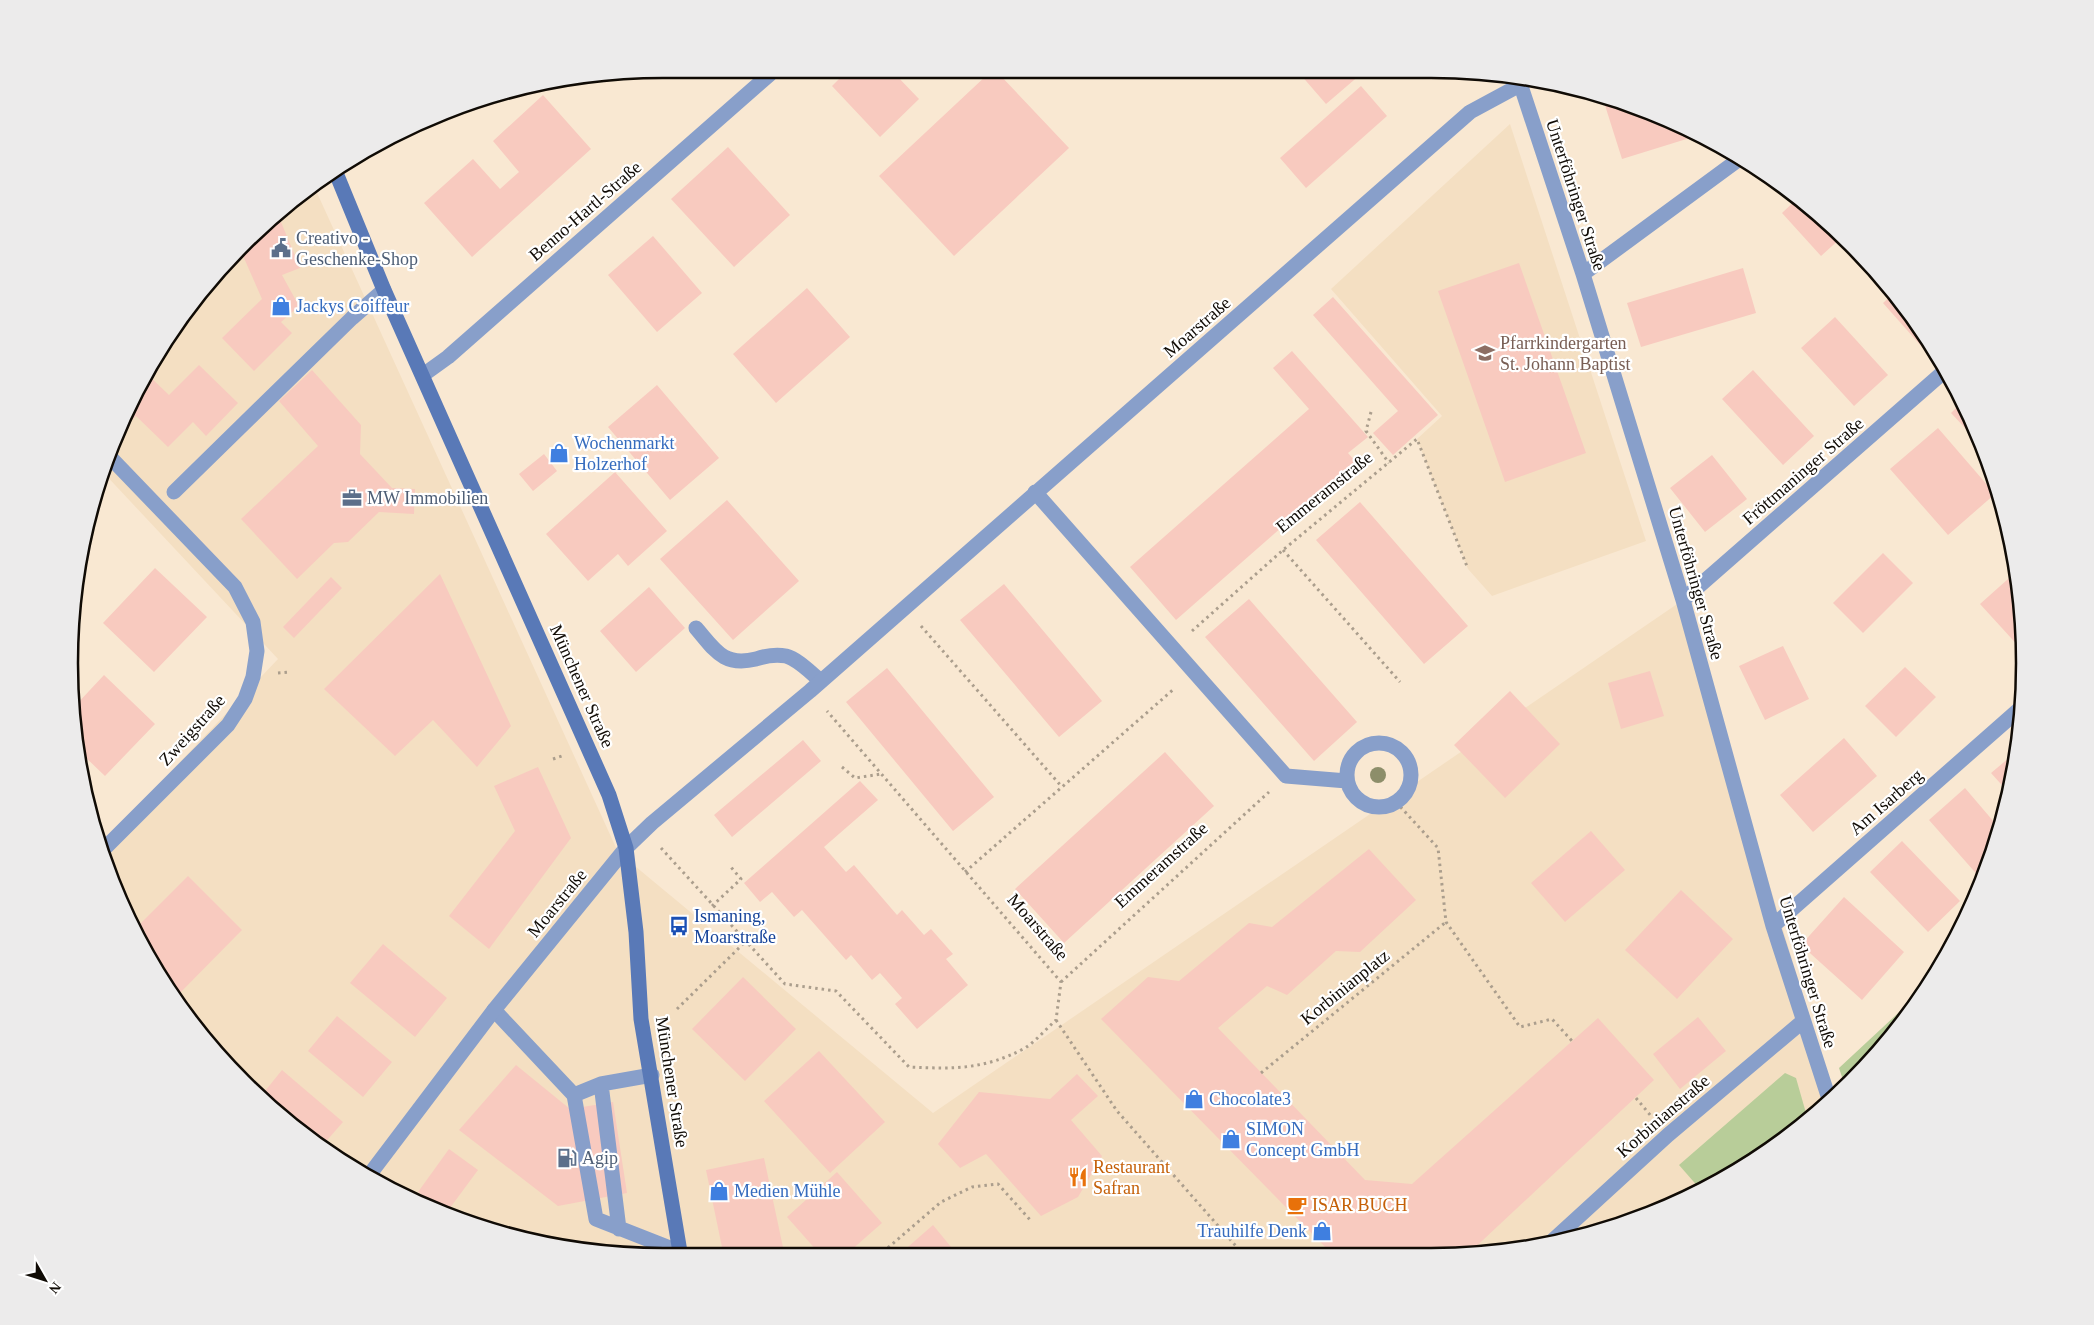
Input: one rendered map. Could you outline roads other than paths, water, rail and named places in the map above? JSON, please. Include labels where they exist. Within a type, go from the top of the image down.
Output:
[{"type":"main road","name":"Münchener Straße","points":[[337,176],[384,290],[610,795],[626,848],[636,932],[642,1019],[679,1248]]},
{"type":"street","name":"Benno-Hartl-Straße","points":[[423,375],[448,357],[765,78]]},
{"type":"street","name":"Moarstraße","points":[[373,1170],[494,1010],[626,848],[652,823],[815,686],[1470,112],[1514,84]]},
{"type":"street","name":"Unterföhringer Straße","points":[[1520,85],[1583,274],[1683,600],[1773,926],[1802,1022],[1827,1093]]},
{"type":"street","points":[[1583,274],[1735,162]]},
{"type":"street","points":[[174,492],[352,318],[384,290]]},
{"type":"street","name":"Fröttmaninger Straße","points":[[1683,600],[1940,375]]},
{"type":"street","name":"Zweigstraße","points":[[107,846],[228,725],[245,699],[253,677],[257,651],[253,622],[235,588],[114,460]]},
{"type":"street","points":[[1035,492],[1286,776],[1347,781]]},
{"type":"street","points":[[696,628],[717,652],[729,661],[744,662],[768,656],[788,656],[815,686]]},
{"type":"street","name":"Am Isarberg","points":[[1773,926],[2014,714]]},
{"type":"street","points":[[1376,742],[1397,748],[1404,755],[1411,775],[1409,786],[1396,802],[1381,806],[1366,804],[1350,790],[1347,781],[1347,770],[1356,751],[1365,745],[1376,742]]},
{"type":"street","points":[[494,1010],[574,1095],[596,1219],[669,1248]]},
{"type":"street","name":"Korbinianstraße","points":[[1561,1233],[1668,1135],[1802,1022]]},
{"type":"street","points":[[574,1095],[601,1084],[652,1075]]},
{"type":"street","points":[[601,1084],[619,1229]]},
{"type":"place","name":"Creativo - Geschenke-Shop","points":[[281,248]]},
{"type":"place","name":"Jackys Coiffeur","points":[[281,306]]},
{"type":"place","name":"Pfarrkindergarten St. Johann Baptist","points":[[1485,353]]},
{"type":"place","name":"Wochenmarkt Holzerhof","points":[[559,453]]},
{"type":"place","name":"MW Immobilien","points":[[352,498]]},
{"type":"place","name":"Ismaning, Moarstraße","points":[[679,926]]},
{"type":"place","name":"Chocolate3","points":[[1194,1099]]},
{"type":"place","name":"SIMON Concept GmbH","points":[[1231,1139]]},
{"type":"place","name":"Agip","points":[[567,1158]]},
{"type":"place","name":"Restaurant Safran","points":[[1078,1177]]},
{"type":"place","name":"Medien Mühle","points":[[719,1191]]},
{"type":"place","name":"ISAR BUCH","points":[[1297,1205]]},
{"type":"place","name":"Trauhilfe Denk","points":[[1322,1231]]}]
